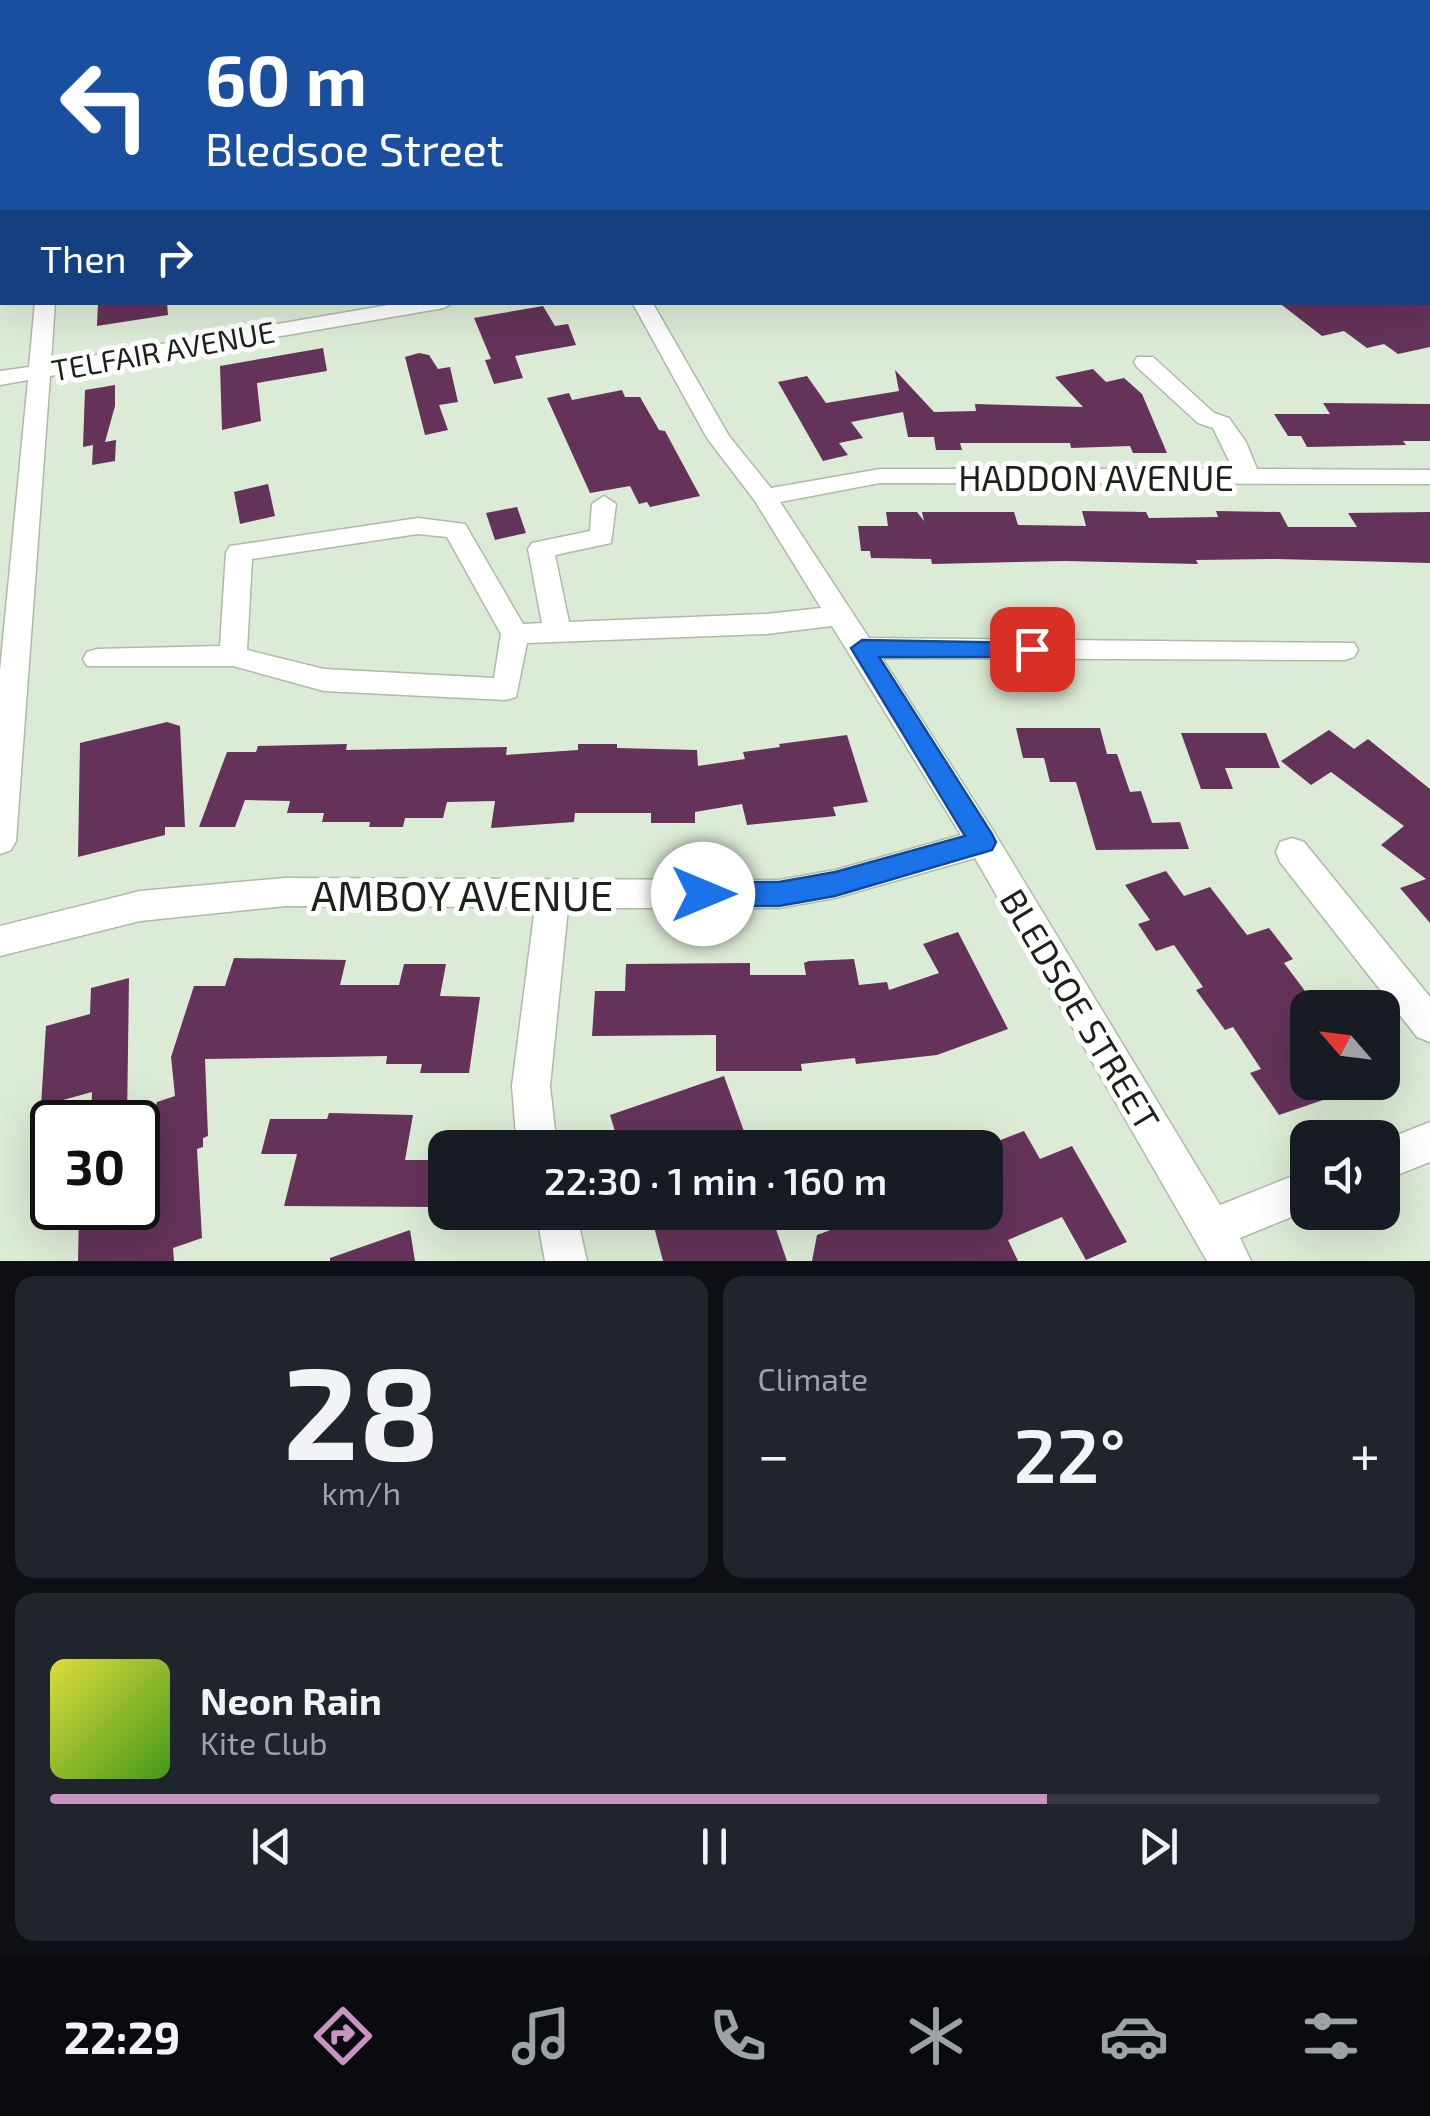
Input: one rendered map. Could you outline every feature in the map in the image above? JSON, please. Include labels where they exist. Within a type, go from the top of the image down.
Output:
[{"type":"street","points":[[1,822],[45,305]]},
{"type":"street","name":"TELFAIR AVENUE","points":[[0,378],[426,305]]},
{"type":"street","name":"BLEDSOE STREET","points":[[644,305],[720,438],[765,497],[982,842],[1221,1245]]},
{"type":"street","points":[[1145,362],[1206,418],[1220,423],[1234,442],[1248,477]]},
{"type":"street","name":"HADDON AVENUE","points":[[765,497],[880,476],[1430,477]]},
{"type":"street","points":[[558,632],[541,549],[602,537],[604,504]]},
{"type":"street","points":[[97,660],[233,656],[324,680],[506,688],[515,634],[456,530],[418,526],[239,552],[233,656]]},
{"type":"street","points":[[515,634],[766,624],[840,615]]},
{"type":"street","points":[[862,648],[1344,650]]},
{"type":"street","name":"AMBOY AVENUE","points":[[0,941],[140,906],[285,892],[779,894],[835,884],[982,842]]},
{"type":"street","points":[[1292,852],[1430,1024]]},
{"type":"street","points":[[535,1130],[531,1086],[552,895]]},
{"type":"street","points":[[1400,1153],[1430,1142]]},
{"type":"street","points":[[1221,1245],[1290,1201]]},
{"type":"street","points":[[560,1230],[566,1261]]},
{"type":"building","points":[[98,305],[167,305],[168,315],[97,326]]},
{"type":"building","points":[[1282,305],[1430,305],[1430,347],[1398,354],[1384,344],[1367,348],[1344,331],[1322,336]]},
{"type":"building","points":[[543,306],[555,326],[568,324],[576,345],[515,356],[523,378],[494,384],[485,360],[491,359],[474,318]]},
{"type":"building","points":[[323,348],[327,371],[257,383],[261,421],[222,430],[220,366]]},
{"type":"building","points":[[429,355],[438,369],[450,367],[458,402],[439,405],[448,430],[425,435],[405,357]]},
{"type":"building","points":[[1093,369],[1106,382],[1124,378],[1142,394],[1167,453],[1133,453],[1130,446],[1071,448],[1070,443],[960,443],[962,450],[936,450],[934,437],[908,437],[903,412],[851,422],[863,438],[839,443],[848,455],[823,461],[778,382],[807,376],[826,403],[899,391],[895,370],[934,412],[976,411],[975,404],[1083,407],[1055,377]]},
{"type":"building","points":[[115,385],[115,406],[105,442],[116,440],[115,461],[92,465],[93,445],[83,447],[85,390]]},
{"type":"building","points":[[622,390],[625,397],[640,397],[659,430],[665,431],[700,496],[650,507],[647,502],[639,504],[630,486],[590,493],[547,398],[569,393],[572,400]]},
{"type":"building","points":[[1323,403],[1430,404],[1430,441],[1307,447],[1301,436],[1288,436],[1274,414],[1330,414]]},
{"type":"building","points":[[268,484],[275,516],[240,524],[234,492]]},
{"type":"building","points":[[517,507],[526,533],[495,540],[486,513]]},
{"type":"building","points":[[1082,511],[1146,512],[1149,518],[1218,517],[1216,511],[1280,512],[1288,527],[1357,527],[1348,513],[1430,512],[1430,563],[1276,559],[1196,560],[1198,564],[932,564],[931,559],[871,558],[870,551],[861,551],[858,526],[888,526],[886,512],[917,512],[924,521],[922,512],[1014,512],[1018,525],[1086,526]]},
{"type":"building","points":[[167,722],[180,726],[185,827],[165,827],[165,835],[78,857],[80,743]]},
{"type":"building","points":[[1016,728],[1100,728],[1107,754],[1117,754],[1130,792],[1141,791],[1152,823],[1180,822],[1189,849],[1096,850],[1076,782],[1050,782],[1044,758],[1023,758]]},
{"type":"building","points":[[1329,730],[1354,749],[1368,739],[1430,789],[1430,923],[1400,888],[1426,879],[1381,845],[1404,826],[1331,772],[1311,785],[1281,761]]},
{"type":"building","points":[[1181,733],[1266,733],[1280,768],[1225,768],[1233,789],[1201,789]]},
{"type":"building","points":[[847,735],[868,802],[833,807],[836,816],[747,825],[742,804],[695,812],[695,823],[651,823],[651,813],[575,813],[574,822],[491,828],[495,801],[447,802],[443,818],[405,818],[403,827],[369,827],[370,822],[322,822],[324,813],[287,813],[290,801],[245,800],[235,827],[199,827],[227,752],[256,752],[258,746],[347,744],[346,750],[507,747],[506,755],[578,750],[578,744],[617,744],[617,748],[697,750],[698,766],[745,759],[743,752],[780,747],[779,744]]},
{"type":"building","points":[[1166,871],[1184,896],[1210,887],[1247,935],[1269,928],[1293,959],[1284,963],[1304,990],[1290,990],[1290,1100],[1323,1100],[1279,1115],[1250,1073],[1261,1069],[1233,1027],[1225,1030],[1196,990],[1203,987],[1174,945],[1156,951],[1138,924],[1150,920],[1125,885]]},
{"type":"building","points":[[958,932],[1008,1029],[937,1055],[856,1064],[855,1058],[801,1064],[802,1071],[716,1071],[716,1035],[592,1036],[595,991],[625,991],[626,964],[750,963],[750,975],[806,975],[804,963],[809,961],[854,959],[859,985],[887,982],[889,990],[939,973],[923,944]]},
{"type":"building","points":[[234,958],[346,960],[340,985],[399,985],[404,964],[446,964],[440,996],[480,997],[469,1073],[420,1073],[422,1064],[386,1064],[387,1056],[205,1059],[208,1136],[203,1138],[203,1147],[197,1149],[202,1238],[173,1248],[174,1261],[78,1261],[79,1230],[160,1230],[160,1101],[175,1096],[171,1057],[194,986],[225,986]]},
{"type":"building","points":[[129,978],[127,1100],[92,1100],[92,1092],[63,1100],[41,1100],[46,1026],[90,1014],[91,988]]},
{"type":"building","points":[[724,1076],[744,1130],[615,1130],[610,1115]]},
{"type":"building","points":[[329,1113],[413,1115],[405,1160],[428,1160],[428,1207],[284,1206],[297,1154],[261,1154],[270,1119],[327,1119]]},
{"type":"building","points":[[1024,1131],[1040,1159],[1072,1146],[1127,1242],[1086,1260],[1062,1217],[1008,1240],[1018,1261],[812,1261],[817,1235],[830,1230],[1003,1230],[1003,1139]]},
{"type":"building","points":[[410,1230],[415,1261],[330,1261],[330,1258]]},
{"type":"building","points":[[655,1230],[776,1230],[787,1261],[663,1261]]},
{"type":"route","points":[[703,894],[779,894],[835,884],[982,842],[862,648],[1032,649]]}]
